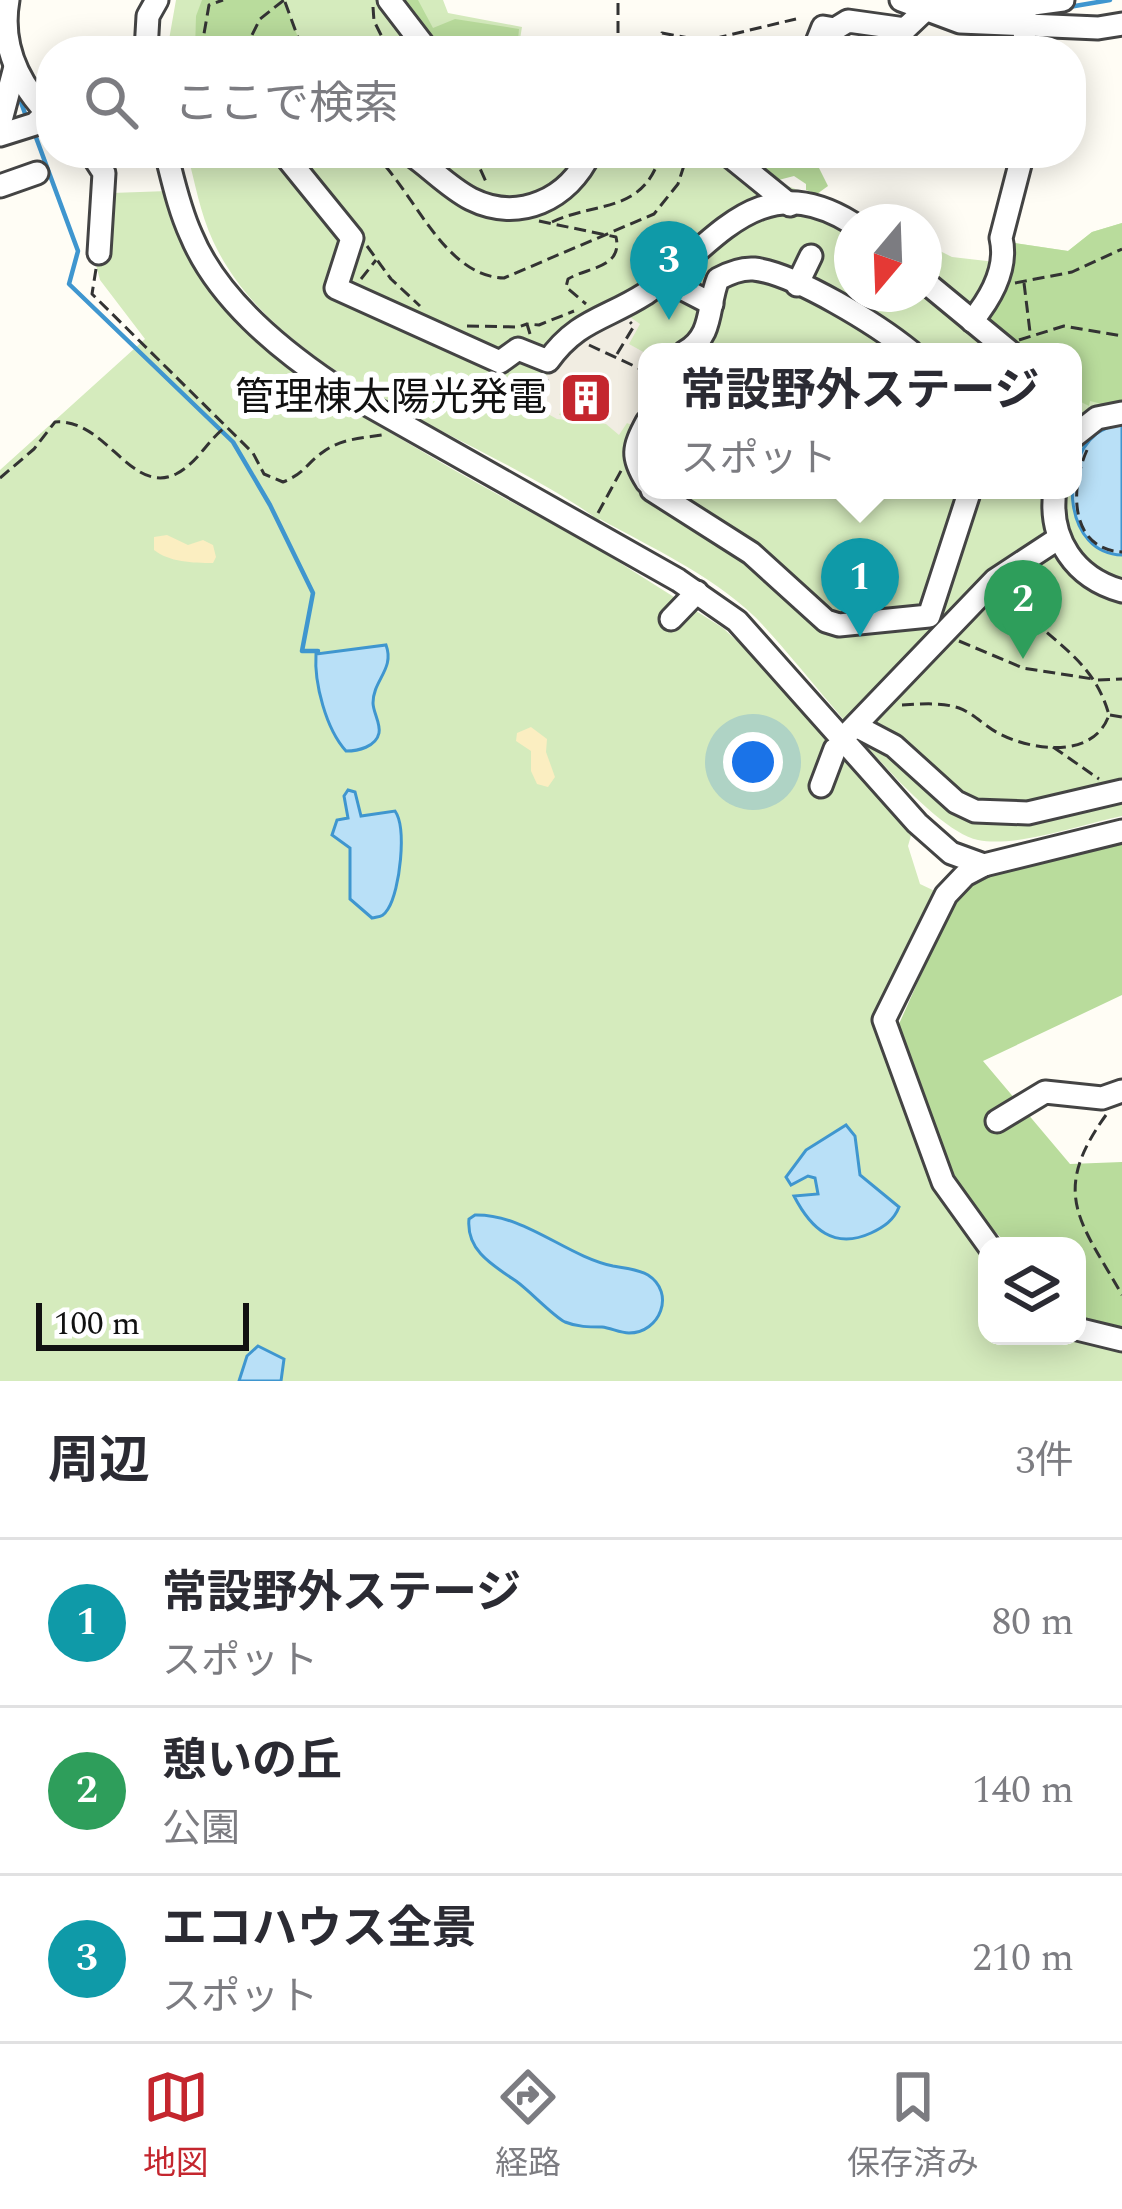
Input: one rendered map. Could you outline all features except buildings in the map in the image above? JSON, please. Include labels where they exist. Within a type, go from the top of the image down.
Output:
[{"type":"street","points":[[8,0],[4,27],[15,67],[36,97]]},
{"type":"street","points":[[147,36],[148,16],[158,0]]},
{"type":"street","points":[[388,0],[416,36]]},
{"type":"street","points":[[901,0],[1025,16],[1069,27],[1122,24]]},
{"type":"street","points":[[1025,16],[1063,0]]},
{"type":"street","points":[[819,36],[823,27],[835,29],[848,21],[898,31],[930,4]]},
{"type":"street","points":[[1024,36],[1025,16]]},
{"type":"street","points":[[1068,36],[1069,27]]},
{"type":"street","points":[[0,124],[15,67]]},
{"type":"street","points":[[0,135],[36,123]]},
{"type":"street","points":[[99,253],[101,168]]},
{"type":"street","points":[[170,168],[190,235],[219,284],[299,362],[697,592],[737,621],[937,844],[984,866]]},
{"type":"street","points":[[295,168],[352,238],[336,288],[500,362],[518,349],[548,361],[565,325],[598,317],[638,298],[737,217],[790,205],[814,206],[834,215]]},
{"type":"street","points":[[428,168],[489,206],[528,207],[556,195],[580,168]]},
{"type":"street","points":[[744,168],[790,205]]},
{"type":"street","points":[[973,321],[998,274],[1001,238],[1018,168]]},
{"type":"street","points":[[0,185],[37,172]]},
{"type":"street","points":[[797,285],[811,256]]},
{"type":"street","points":[[696,343],[708,326],[718,280],[744,269],[797,285],[876,325],[899,343]]},
{"type":"street","points":[[668,276],[712,304]]},
{"type":"street","points":[[942,296],[999,343]]},
{"type":"street","points":[[1082,434],[1122,413]]},
{"type":"street","points":[[1082,415],[1095,430]]},
{"type":"street","points":[[638,439],[632,450],[638,468]]},
{"type":"street","points":[[667,499],[733,540],[826,621],[839,625],[932,613],[967,499]]},
{"type":"street","points":[[1054,499],[1059,538],[1086,576],[1122,591]]},
{"type":"street","points":[[821,786],[847,736],[945,633],[998,578],[1059,538]]},
{"type":"street","points":[[671,619],[697,592]]},
{"type":"street","points":[[847,736],[894,746],[956,802],[975,811],[1028,814],[1113,786]]},
{"type":"street","points":[[983,1237],[943,1182],[884,1020],[946,895],[965,874],[1122,831]]},
{"type":"street","points":[[998,1121],[1045,1092],[1116,1094]]},
{"type":"street","points":[[1086,1331],[1122,1340]]},
{"type":"path","points":[[204,36],[209,5],[223,0]]},
{"type":"path","points":[[252,36],[260,20],[284,0],[297,36]]},
{"type":"path","points":[[374,0],[374,20],[382,36]]},
{"type":"path","points":[[618,0],[618,36]]},
{"type":"path","points":[[725,36],[796,19]]},
{"type":"path","points":[[389,168],[462,265],[487,277],[504,278],[654,214],[679,184],[684,168]]},
{"type":"path","points":[[479,168],[489,190],[489,206]]},
{"type":"path","points":[[551,224],[623,201],[653,176],[656,168]]},
{"type":"path","points":[[528,207],[536,221],[610,234],[619,244],[614,259],[572,276],[566,284],[598,317]]},
{"type":"path","points":[[352,238],[361,237],[407,296],[427,310]]},
{"type":"path","points":[[998,274],[1024,283],[1072,272],[1122,248]]},
{"type":"path","points":[[99,253],[92,294],[253,453],[264,473],[283,482],[304,473],[319,454],[339,442],[414,431]]},
{"type":"path","points":[[352,296],[376,260]]},
{"type":"path","points":[[1024,283],[1031,334]]},
{"type":"path","points":[[459,325],[518,328],[527,324]]},
{"type":"path","points":[[565,325],[638,367]]},
{"type":"path","points":[[1019,343],[1031,334],[1064,326],[1119,335],[1122,325]]},
{"type":"path","points":[[0,478],[34,449],[55,422],[70,420],[86,428],[140,474],[157,478],[173,476],[196,460],[224,428]]},
{"type":"path","points":[[1082,471],[1095,430]]},
{"type":"path","points":[[594,520],[632,450]]},
{"type":"path","points":[[1080,499],[1078,517],[1088,539],[1106,550],[1122,552]]},
{"type":"path","points":[[896,705],[952,706],[973,714],[1005,737],[1053,747],[1076,746],[1100,731],[1108,715],[1095,679],[1059,639],[1018,609],[998,578]]},
{"type":"path","points":[[945,633],[1023,668],[1122,680]]},
{"type":"path","points":[[1108,715],[1122,717]]},
{"type":"path","points":[[1053,747],[1086,774],[1113,786]]},
{"type":"path","points":[[1116,1094],[1077,1163],[1073,1208],[1122,1295]]},
{"type":"green space","points":[[176,0],[443,0],[448,13],[522,27],[520,36],[170,36]]},
{"type":"green space","points":[[202,0],[284,0],[297,36],[195,36]]},
{"type":"green space","points":[[392,0],[418,0],[433,28],[455,19],[519,29],[518,36],[422,36]]},
{"type":"green space","points":[[191,168],[763,168],[775,181],[834,204],[834,312],[942,312],[942,252],[1004,263],[1007,242],[1068,251],[1092,232],[1122,223],[1122,816],[1011,841],[978,840],[953,829],[894,776],[737,601],[600,519],[587,542],[723,628],[912,832],[908,846],[920,884],[939,893],[894,1022],[959,1195],[992,1237],[978,1237],[978,1345],[1086,1345],[1086,1333],[1122,1332],[1122,1381],[0,1381],[0,470],[145,339],[100,280],[93,254],[109,260],[105,231],[112,193],[168,191],[179,236],[219,302],[244,330],[304,378],[445,465],[580,538],[593,516],[331,367],[283,331],[243,289],[213,241]]},
{"type":"green space","points":[[748,168],[819,168],[828,186],[817,194],[806,190],[806,184],[794,176],[767,183]]},
{"type":"green space","points":[[1122,223],[1122,407],[1101,411],[1102,404],[1082,402],[1082,343],[1008,343],[985,324],[1007,242],[1068,251],[1092,232]]},
{"type":"green space","points":[[1122,835],[1122,995],[983,1061],[1070,1164],[1122,1162],[1122,1338],[1086,1321],[1086,1237],[1000,1237],[959,1194],[890,1044],[960,888],[1003,864]]},
{"type":"sand","points":[[167,535],[188,545],[203,540],[213,545],[213,563],[160,554],[154,550],[154,537]]},
{"type":"sand","points":[[531,727],[547,739],[546,752],[555,777],[548,787],[537,784],[531,751],[516,741],[517,733]]},
{"type":"shaded area","points":[[623,312],[640,324],[629,344],[638,349],[638,428],[627,423],[619,435],[606,424],[557,419],[539,409],[540,405],[532,405],[552,366],[548,361]],"holes":[[[578,377],[604,391],[600,397],[610,399],[610,419],[559,415]]]},
{"type":"water","points":[[1122,422],[1122,555],[1103,551],[1089,540],[1073,506],[1073,499],[1082,499],[1082,452],[1096,434]]},
{"type":"water","points":[[386,645],[388,661],[373,703],[379,733],[366,747],[346,751],[323,705],[316,654]]},
{"type":"water","points":[[348,790],[355,792],[361,816],[395,811],[399,819],[399,874],[392,900],[386,912],[372,918],[350,899],[350,848],[332,835],[337,820],[348,818],[344,796]]},
{"type":"water","points":[[846,1125],[855,1136],[860,1175],[899,1207],[880,1228],[846,1239],[816,1227],[794,1196],[818,1194],[815,1178],[808,1176],[791,1185],[786,1177],[806,1150]]},
{"type":"water","points":[[475,1215],[511,1221],[596,1261],[648,1275],[661,1292],[661,1311],[649,1326],[629,1333],[565,1322],[482,1256],[469,1230],[469,1219]]},
{"type":"water","points":[[258,1346],[284,1359],[281,1381],[239,1381],[247,1356]]},
{"type":"waterway","points":[[1069,7],[1110,0]]},
{"type":"waterway","points":[[18,94],[27,119]]},
{"type":"waterway","points":[[34,132],[36,137]]},
{"type":"waterway","points":[[47,168],[78,251],[69,284],[233,442],[313,593],[302,651],[318,651]]},
{"type":"place","name":"エコハウス全景","points":[[669,320]]},
{"type":"place","name":"管理棟太陽光発電","points":[[586,398]]},
{"type":"place","name":"常設野外ステージ","points":[[860,637]]},
{"type":"place","name":"憩いの丘","points":[[1023,659]]}]
